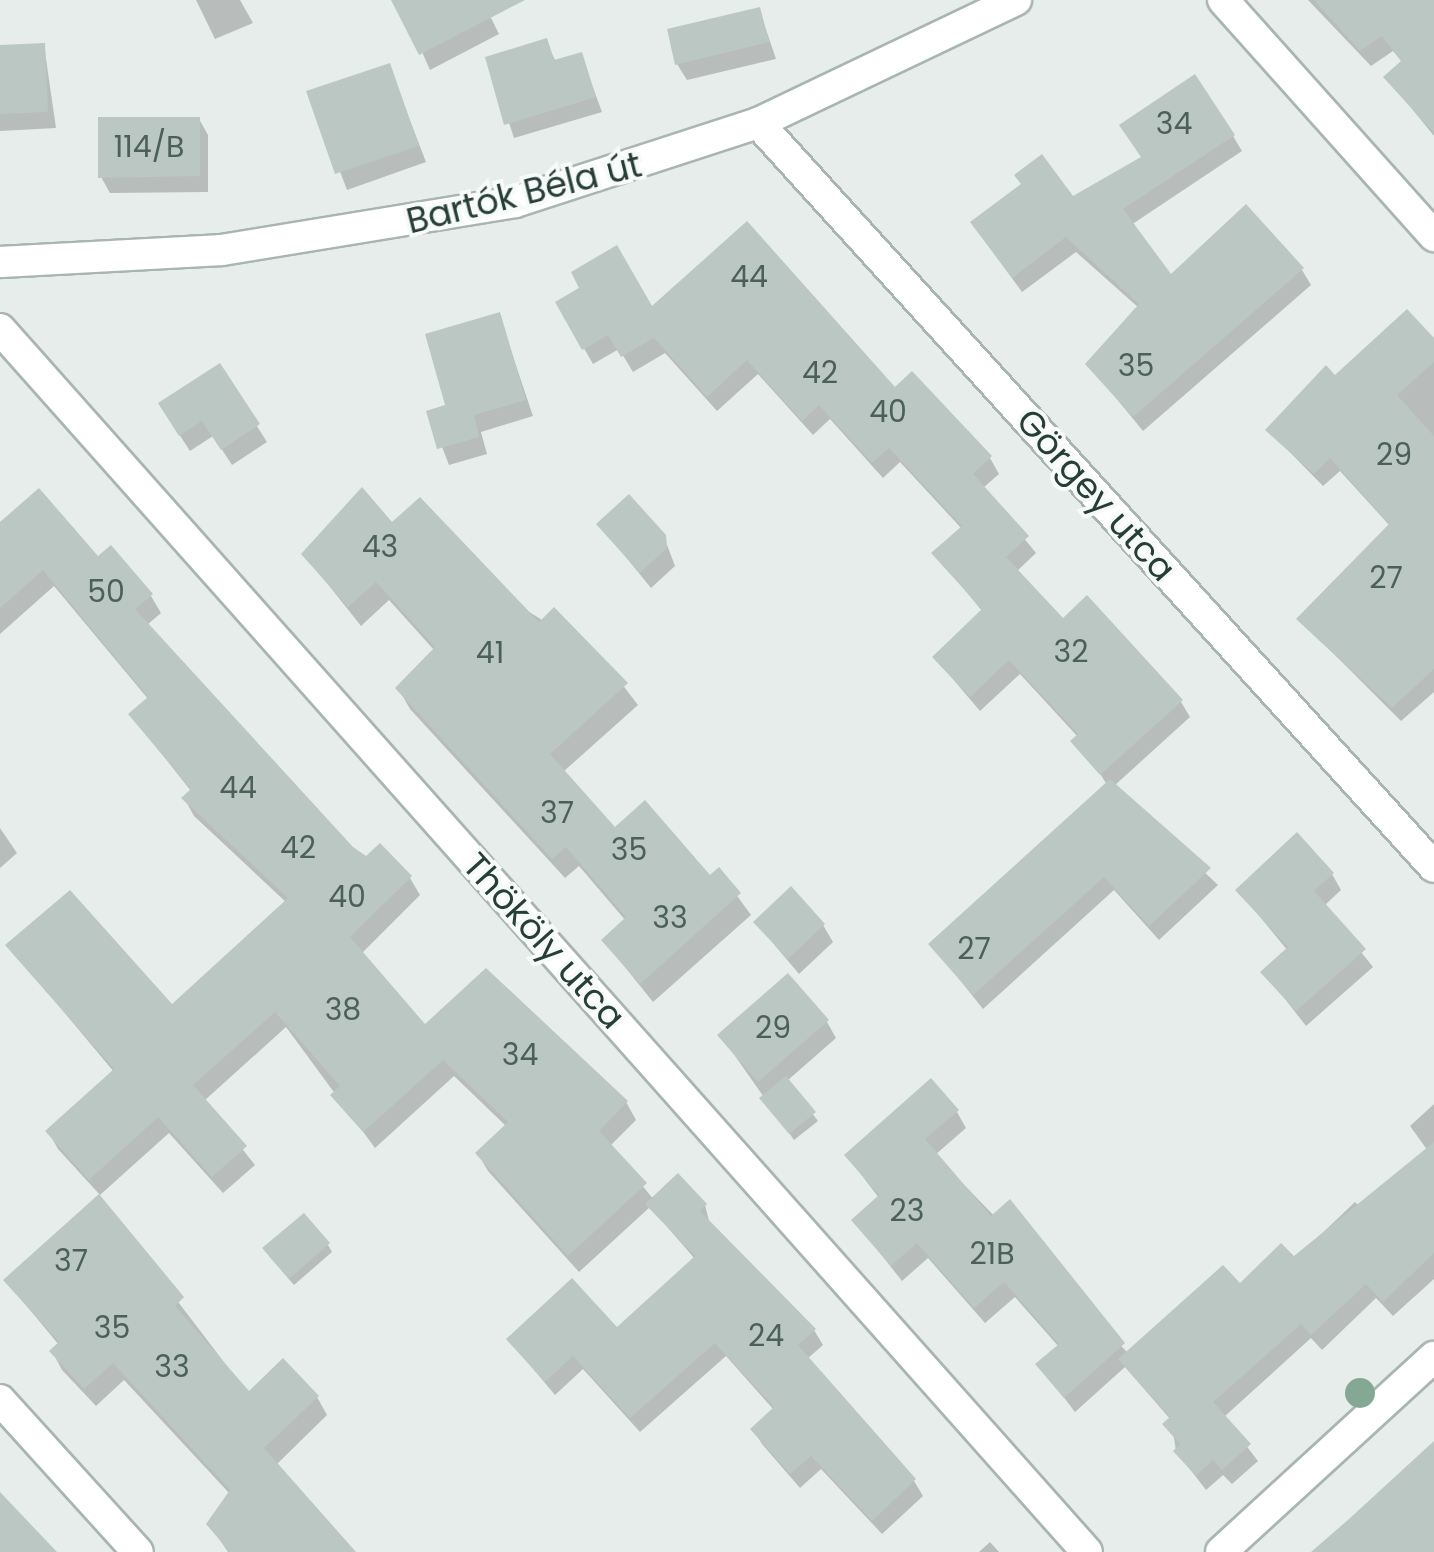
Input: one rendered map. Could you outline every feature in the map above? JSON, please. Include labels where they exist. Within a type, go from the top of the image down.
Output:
[{"type":"street","name":"Bartók Béla út","points":[[0,262],[222,250],[413,224],[515,202],[758,123],[1016,0]]},
{"type":"street","points":[[1223,0],[1434,236]]},
{"type":"street","name":"Görgey utca","points":[[758,123],[1434,867]]},
{"type":"street","name":"Thököly utca","points":[[0,329],[1087,1552]]},
{"type":"street","points":[[1221,1552],[1434,1356]]},
{"type":"street","points":[[0,1400],[138,1552]]},
{"type":"building","points":[[391,0],[525,0],[419,55]]},
{"type":"building","points":[[1314,0],[1434,0],[1434,133],[1383,77],[1401,61],[1382,36],[1360,51]]},
{"type":"building","points":[[760,7],[769,42],[675,65],[667,29]]},
{"type":"building","points":[[547,38],[554,60],[582,52],[596,97],[504,125],[485,57]]},
{"type":"building","points":[[45,43],[48,112],[0,114],[0,45]]},
{"type":"building","points":[[390,63],[419,146],[335,174],[306,91]]},
{"type":"building","points":[[1195,74],[1235,135],[1123,209],[1171,274],[1246,204],[1304,268],[1133,417],[1085,364],[1139,304],[1066,237],[1012,278],[970,222],[1021,184],[1014,175],[1042,154],[1073,196],[1141,157],[1119,125]]},
{"type":"building","points":[[98,117],[200,117],[200,176],[98,178]]},
{"type":"building","points":[[747,221],[895,387],[912,371],[992,456],[973,474],[1029,536],[1006,557],[1063,618],[1087,595],[1183,700],[1100,775],[1070,741],[1078,734],[1009,660],[970,697],[932,657],[982,609],[931,553],[962,526],[889,448],[872,463],[819,405],[802,421],[747,360],[707,397],[654,338],[621,357],[608,335],[582,350],[555,302],[579,288],[571,272],[617,245],[652,306]]},
{"type":"building","points":[[1407,309],[1434,338],[1434,362],[1397,395],[1434,436],[1434,669],[1392,708],[1296,619],[1389,524],[1330,458],[1314,474],[1265,430],[1326,365],[1335,375]]},
{"type":"building","points":[[500,312],[526,400],[474,415],[479,437],[437,449],[426,411],[445,405],[425,334]]},
{"type":"building","points":[[220,363],[260,424],[221,450],[202,421],[179,436],[158,403]]},
{"type":"building","points":[[362,487],[392,522],[420,497],[539,622],[554,607],[628,683],[550,754],[615,827],[645,800],[710,875],[719,867],[741,893],[640,984],[601,940],[626,917],[566,847],[552,859],[395,688],[435,647],[376,582],[348,607],[301,554]]},
{"type":"building","points":[[39,488],[98,556],[111,545],[153,594],[135,609],[353,847],[366,856],[380,843],[412,876],[350,937],[425,1024],[486,968],[628,1101],[599,1131],[647,1183],[568,1256],[475,1153],[508,1122],[443,1060],[363,1132],[330,1095],[340,1086],[275,1012],[193,1085],[247,1146],[212,1177],[158,1117],[89,1180],[45,1131],[114,1069],[5,945],[70,890],[172,1004],[288,898],[181,798],[191,789],[128,714],[148,697],[43,570],[0,608],[0,522]]},
{"type":"building","points":[[629,494],[666,535],[667,548],[640,573],[596,524]]},
{"type":"building","points":[[1110,779],[1211,868],[1149,926],[1104,877],[973,995],[928,944]]},
{"type":"building","points":[[1297,832],[1334,873],[1314,891],[1366,949],[1296,1011],[1260,972],[1288,947],[1235,890]]},
{"type":"building","points":[[791,886],[825,924],[788,959],[753,922]]},
{"type":"building","points":[[788,973],[829,1020],[758,1082],[717,1035]]},
{"type":"building","points":[[786,1076],[816,1112],[789,1134],[759,1098]]},
{"type":"building","points":[[931,1078],[959,1110],[925,1139],[991,1216],[1010,1199],[1125,1343],[1064,1398],[1035,1364],[1059,1344],[1004,1282],[974,1308],[917,1243],[891,1266],[851,1220],[879,1195],[844,1155]]},
{"type":"building","points":[[1434,1142],[1434,1253],[1383,1302],[1366,1284],[1311,1335],[1301,1324],[1213,1402],[1251,1444],[1222,1470],[1213,1460],[1196,1476],[1173,1451],[1180,1444],[1162,1424],[1170,1417],[1118,1359],[1223,1265],[1240,1283],[1281,1243],[1294,1256]]},
{"type":"building","points":[[678,1173],[707,1204],[700,1211],[816,1329],[798,1345],[916,1479],[872,1521],[811,1456],[790,1474],[750,1429],[774,1407],[715,1343],[630,1418],[573,1356],[545,1382],[506,1339],[572,1278],[617,1327],[695,1256],[645,1204]]},
{"type":"building","points":[[99,1194],[184,1297],[175,1306],[249,1391],[283,1358],[319,1396],[264,1448],[356,1552],[230,1552],[206,1524],[230,1490],[113,1363],[84,1389],[49,1351],[59,1342],[3,1280]]},
{"type":"building","points":[[304,1213],[330,1243],[289,1279],[262,1248]]},
{"type":"building","points":[[1434,1441],[1434,1552],[1311,1552],[1349,1519]]},
{"type":"building","points":[[0,1492],[57,1552],[0,1552]]}]
